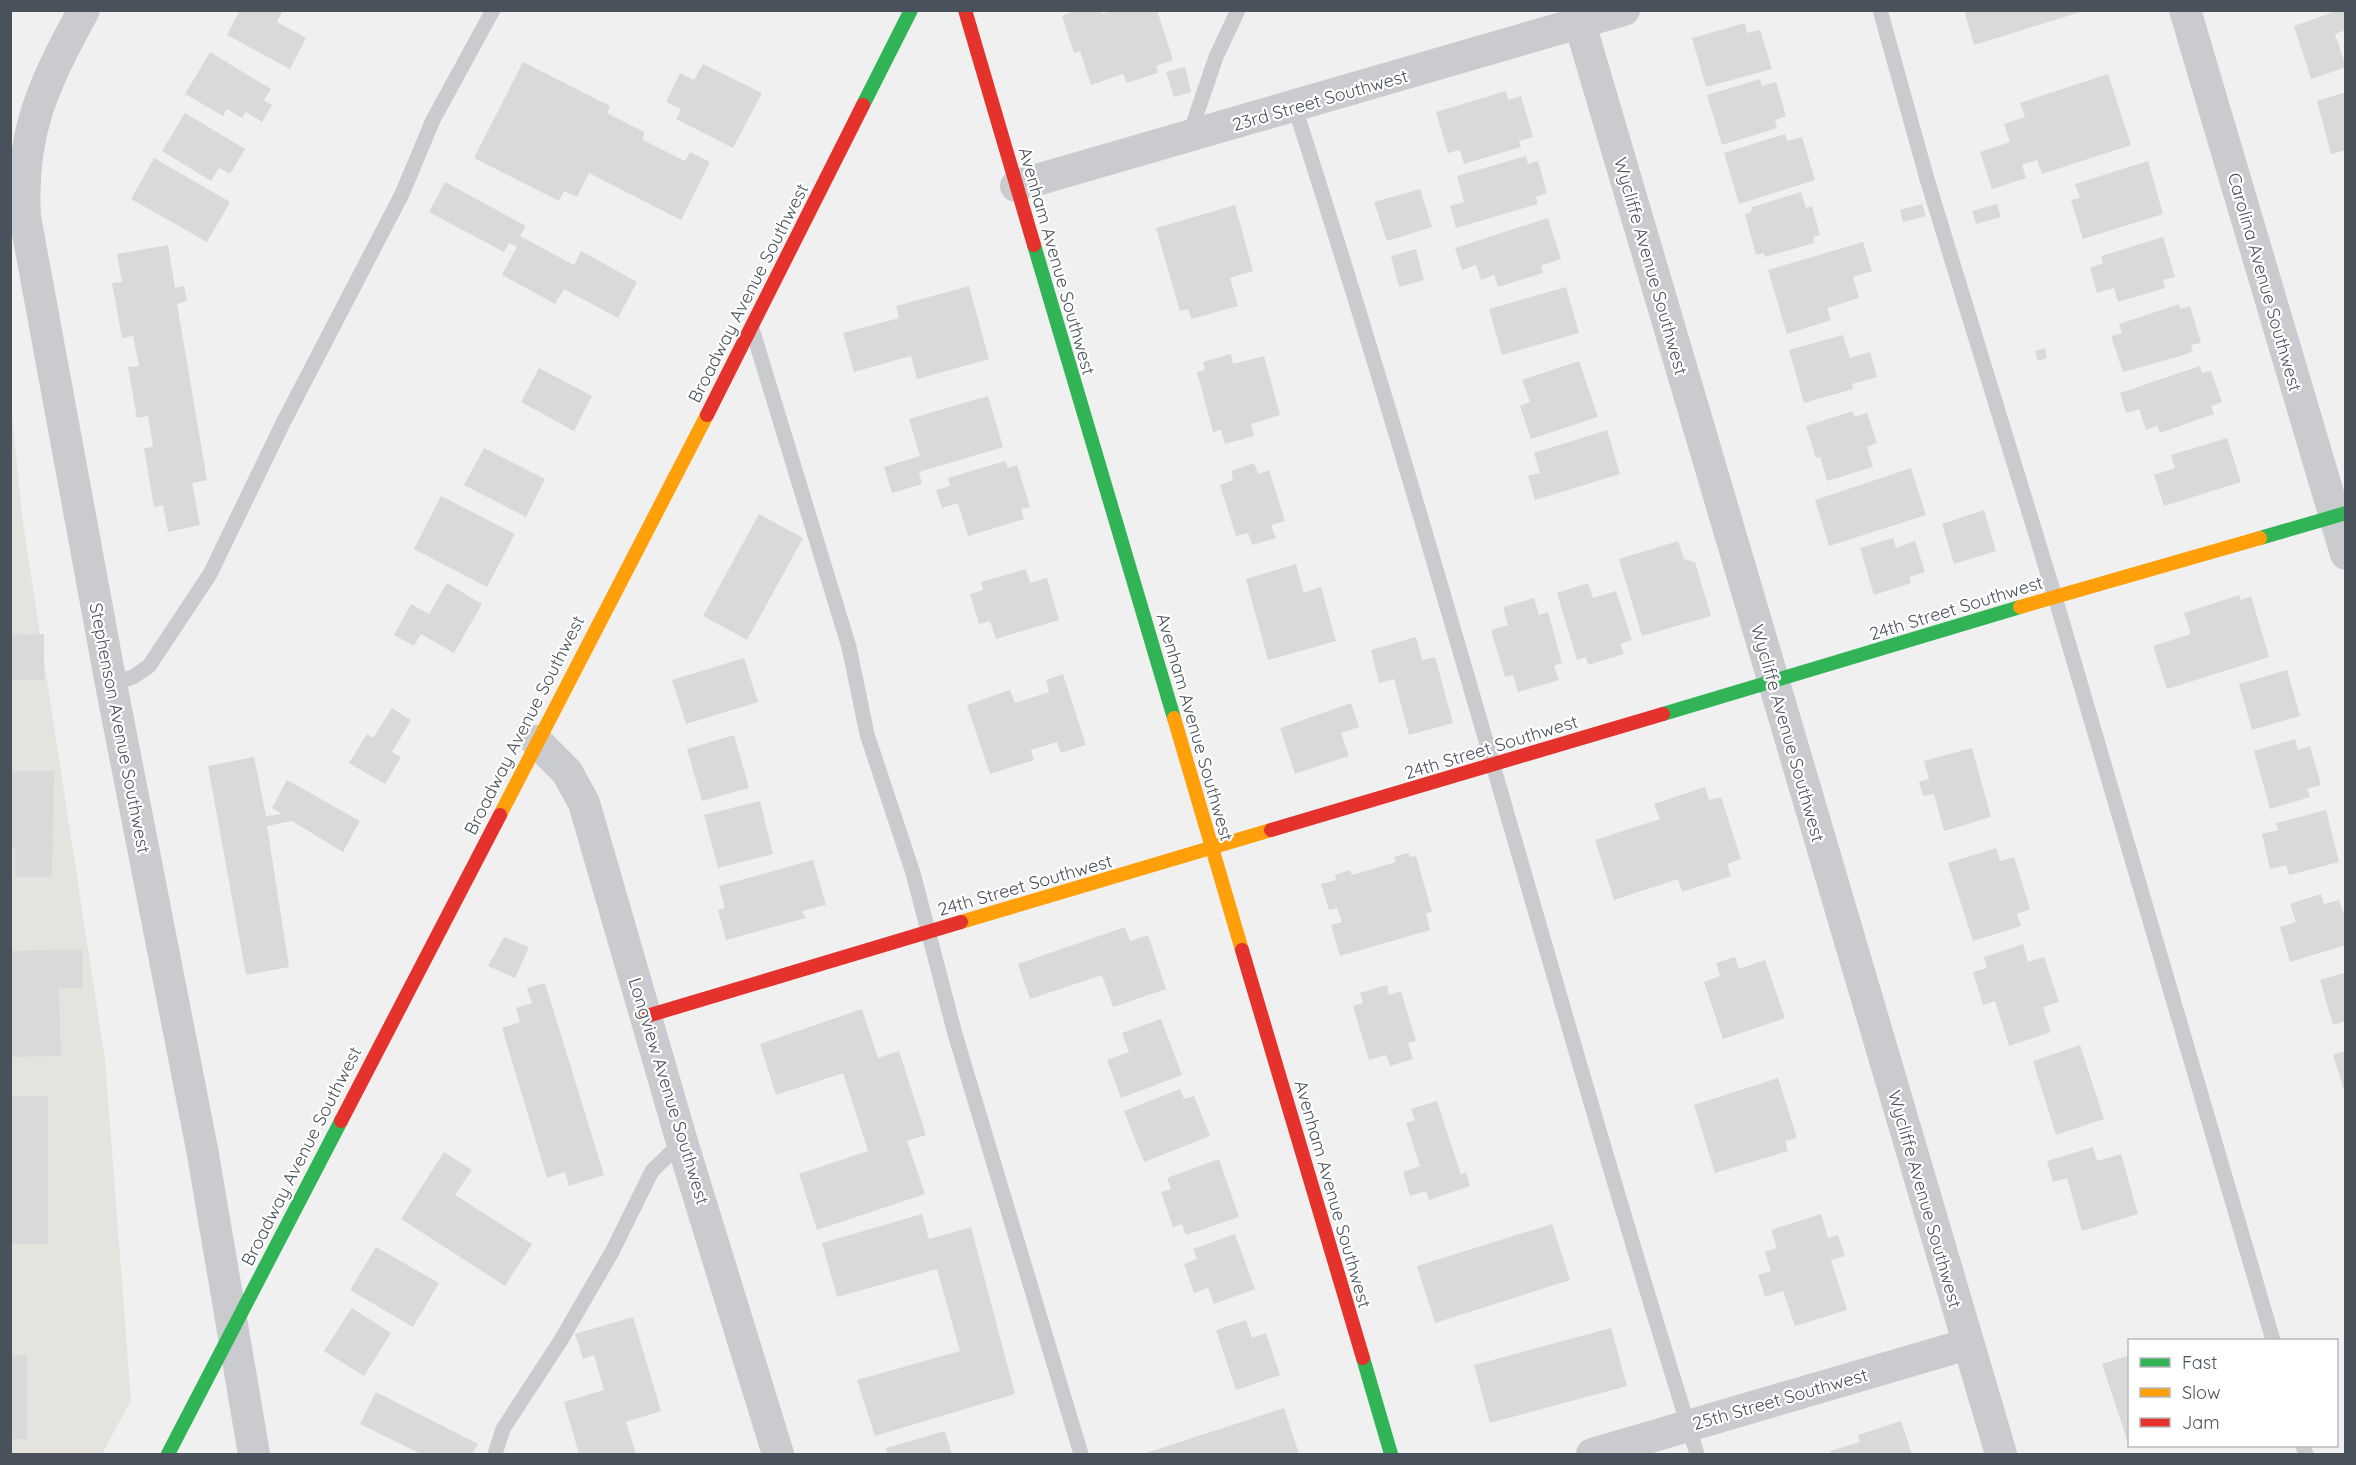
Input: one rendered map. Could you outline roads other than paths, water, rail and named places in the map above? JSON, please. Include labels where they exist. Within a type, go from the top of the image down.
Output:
[{"type":"street","name":"Stephenson Avenue Southwest","points":[[84,10],[40,96],[28,138],[23,182],[25,217],[111,684],[202,1149],[254,1455]]},
{"type":"street","name":"Broadway Avenue Southwest","points":[[168,1455],[536,741],[752,329],[911,10]]},
{"type":"street","name":"Avenham Avenue Southwest","points":[[965,10],[1391,1455]]},
{"type":"street","name":"23rd Street Southwest","points":[[1016,186],[1295,108],[1577,17],[1623,10]]},
{"type":"street","name":"Carolina Avenue Southwest","points":[[2185,10],[2340,515],[2346,554]]},
{"type":"street","name":"Wycliffe Avenue Southwest","points":[[1577,17],[2001,1455]]},
{"type":"street","name":"24th Street Southwest","points":[[647,1016],[2055,597],[2340,515]]},
{"type":"street","name":"Longview Avenue Southwest","points":[[536,741],[567,772],[584,803],[682,1142],[778,1455]]},
{"type":"street","name":"25th Street Southwest","points":[[1592,1455],[1692,1440],[1968,1344]]},
{"type":"lane","points":[[111,684],[133,677],[149,666],[210,574],[283,423],[402,194],[433,120],[493,10]]},
{"type":"lane","points":[[1188,138],[1216,57],[1238,10]]},
{"type":"lane","points":[[1880,10],[1927,179],[2055,597],[2272,1339]]},
{"type":"lane","points":[[1295,108],[1370,339],[1492,766],[1692,1440]]},
{"type":"lane","points":[[752,329],[849,647],[867,734],[913,873],[1012,1229],[1081,1455]]},
{"type":"lane","points":[[495,1455],[503,1429],[612,1252],[652,1172],[682,1142]]}]
